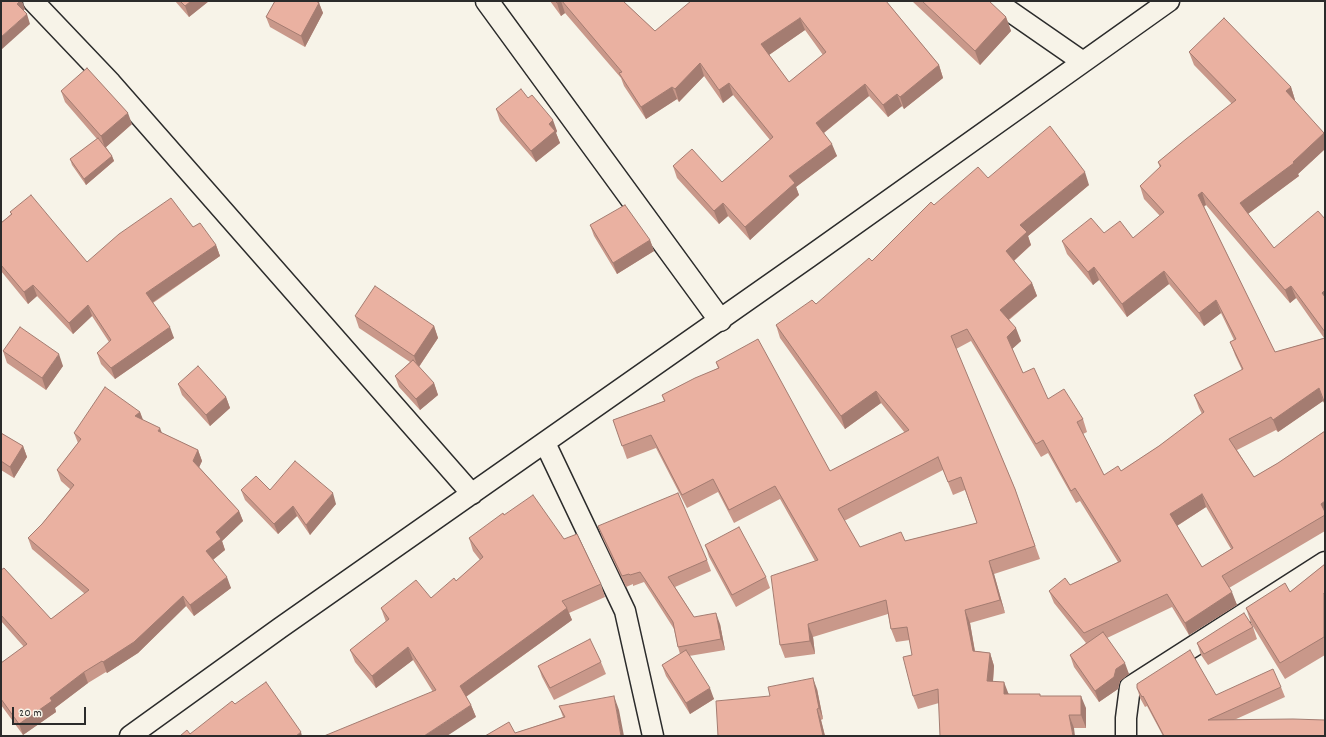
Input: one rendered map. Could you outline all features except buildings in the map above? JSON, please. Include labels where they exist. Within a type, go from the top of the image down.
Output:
[{"type":"street","points":[[33,1],[111,83],[472,494]]},
{"type":"street","points":[[487,1],[720,320]]},
{"type":"street","points":[[995,1],[1083,62]]},
{"type":"street","points":[[130,736],[1169,1]]},
{"type":"street","points":[[545,443],[625,611],[653,736]]},
{"type":"street","points":[[1126,736],[1126,718],[1130,687],[1325,562]]}]
